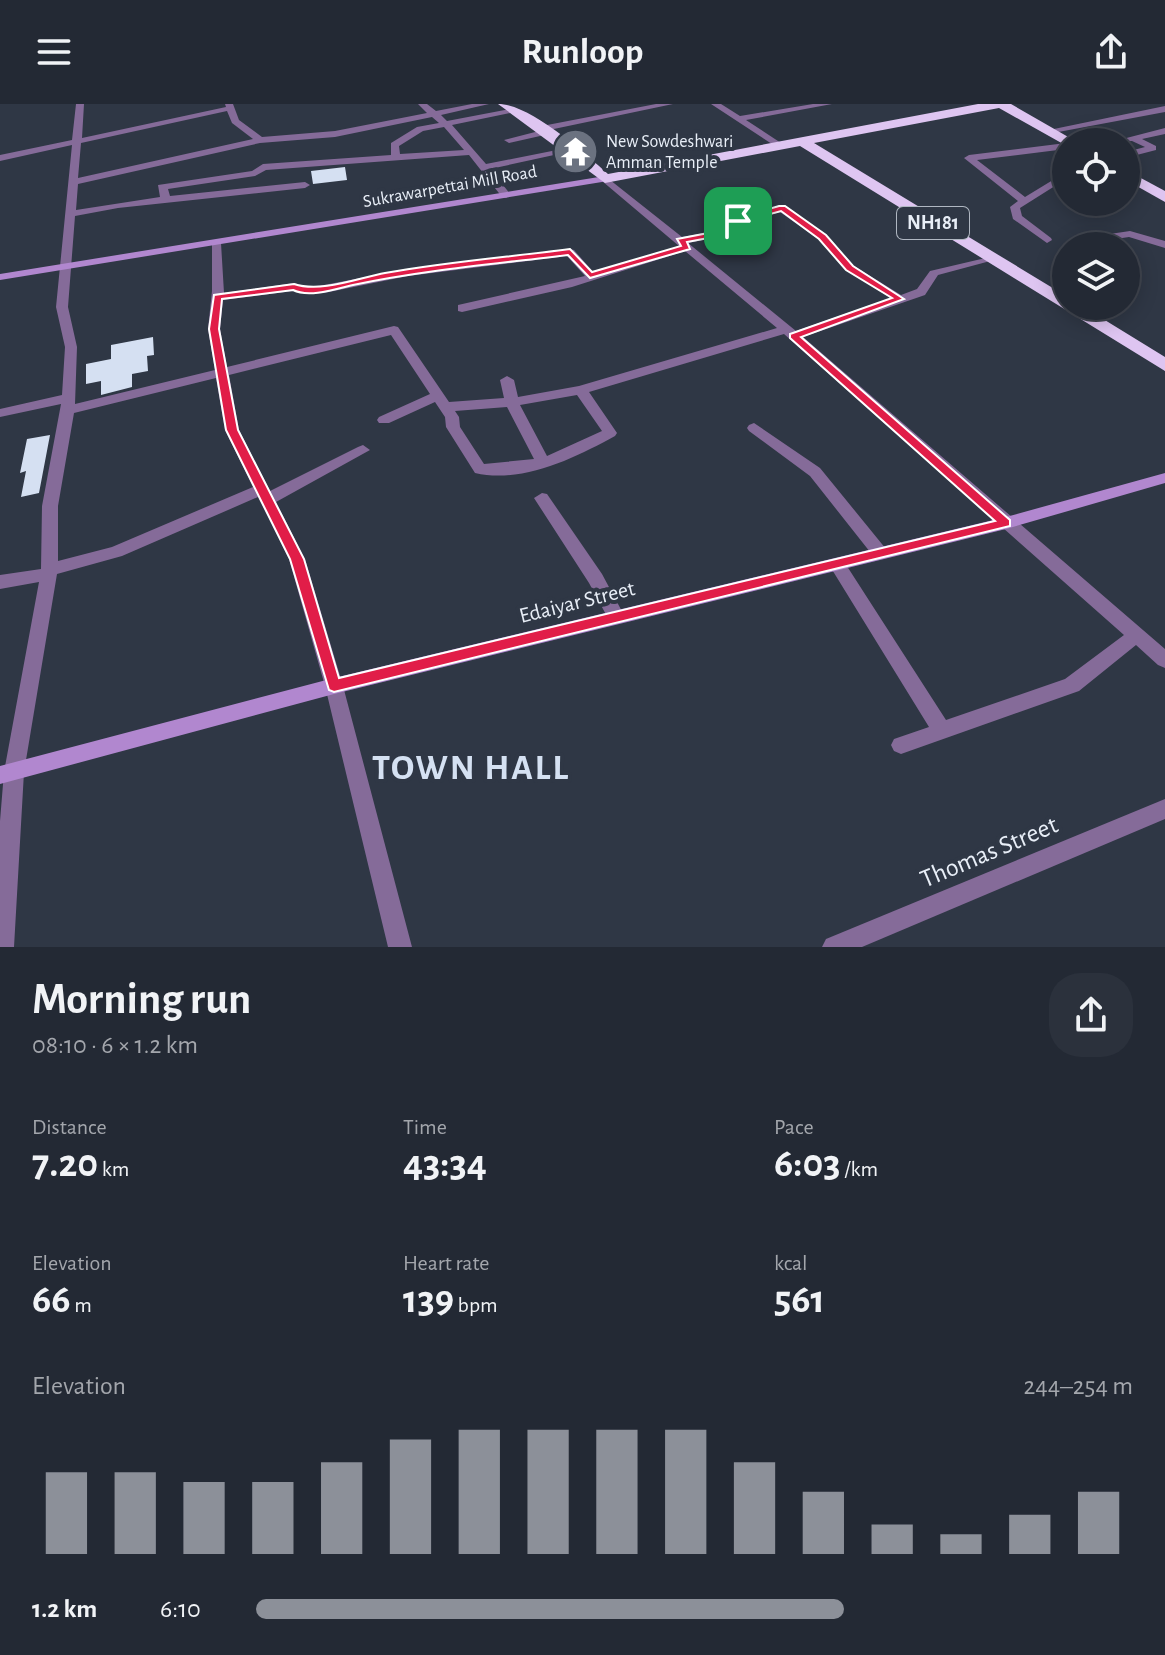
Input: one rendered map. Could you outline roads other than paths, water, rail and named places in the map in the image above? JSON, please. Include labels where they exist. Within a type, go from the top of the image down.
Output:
[{"type":"highway","points":[[1000,104],[1052,130]]},
{"type":"highway","name":"Sukrawarpettai Mill Road","points":[[605,179],[1000,104]]},
{"type":"highway","points":[[508,107],[572,150],[605,179]]},
{"type":"highway","name":"NH181","points":[[801,141],[1052,296]]},
{"type":"highway","points":[[1140,182],[1165,197]]},
{"type":"highway","name":"NH181","points":[[1092,320],[1165,365]]},
{"type":"street","points":[[2,947],[7,774],[49,572],[50,506],[68,404],[71,347],[62,307],[80,104]]},
{"type":"street","points":[[422,104],[445,123],[506,195]]},
{"type":"street","points":[[74,182],[260,140],[335,134],[485,104]]},
{"type":"street","points":[[509,140],[669,104]]},
{"type":"street","points":[[715,104],[778,145]]},
{"type":"street","points":[[738,119],[828,104]]},
{"type":"street","points":[[0,158],[230,106],[235,121],[260,140]]},
{"type":"street","points":[[396,156],[394,145],[420,129],[508,107]]},
{"type":"street","points":[[1064,128],[1165,109]]},
{"type":"street","points":[[1140,136],[1165,131]]},
{"type":"street","points":[[1140,142],[1165,154]]},
{"type":"street","points":[[957,146],[974,156],[1052,146]]},
{"type":"street","points":[[1140,151],[1153,148]]},
{"type":"street","points":[[483,167],[572,150]]},
{"type":"street","points":[[166,199],[162,187],[255,173],[260,164],[471,152]]},
{"type":"street","points":[[974,156],[970,161],[1024,201]]},
{"type":"street","points":[[605,179],[790,333],[1165,660]]},
{"type":"street","name":"Sukrawarpettai Mill Road","points":[[0,277],[605,179]]},
{"type":"street","points":[[1047,240],[1017,217],[1015,207],[1052,184]]},
{"type":"street","points":[[70,214],[166,199],[305,185]]},
{"type":"street","points":[[462,308],[568,285],[684,244],[732,231],[738,221],[782,208],[822,237],[850,268],[900,299]]},
{"type":"street","points":[[1140,237],[1165,245]]},
{"type":"street","points":[[216,243],[218,297],[214,329],[232,430],[262,495],[282,523],[297,559],[334,686],[400,947]]},
{"type":"street","points":[[218,297],[294,287],[301,290],[337,286],[387,275],[570,252],[590,275]]},
{"type":"street","points":[[384,420],[442,402],[512,402],[581,390],[790,333],[900,299],[921,292],[934,273],[990,258]]},
{"type":"street","points":[[0,413],[68,404],[220,373],[394,330],[452,417],[453,427],[480,469],[509,471],[577,452],[610,433],[581,390]]},
{"type":"street","points":[[507,380],[512,402],[543,463]]},
{"type":"street","points":[[754,428],[815,472],[880,553]]},
{"type":"street","points":[[0,582],[49,572],[116,552],[262,495],[363,450]]},
{"type":"street","name":"Edaiyar Street","points":[[7,774],[334,686],[1006,523],[1165,478]]},
{"type":"street","points":[[542,498],[596,579],[616,617]]},
{"type":"street","points":[[837,564],[942,731]]},
{"type":"street","points":[[901,745],[1072,685],[1136,635]]},
{"type":"street","name":"Thomas Street","points":[[834,947],[1165,809]]},
{"type":"place","name":"New Sowdeshwari Amman Temple","points":[[575,152]]},
{"type":"district","name":"TOWN HALL","points":[[471,768]]}]
